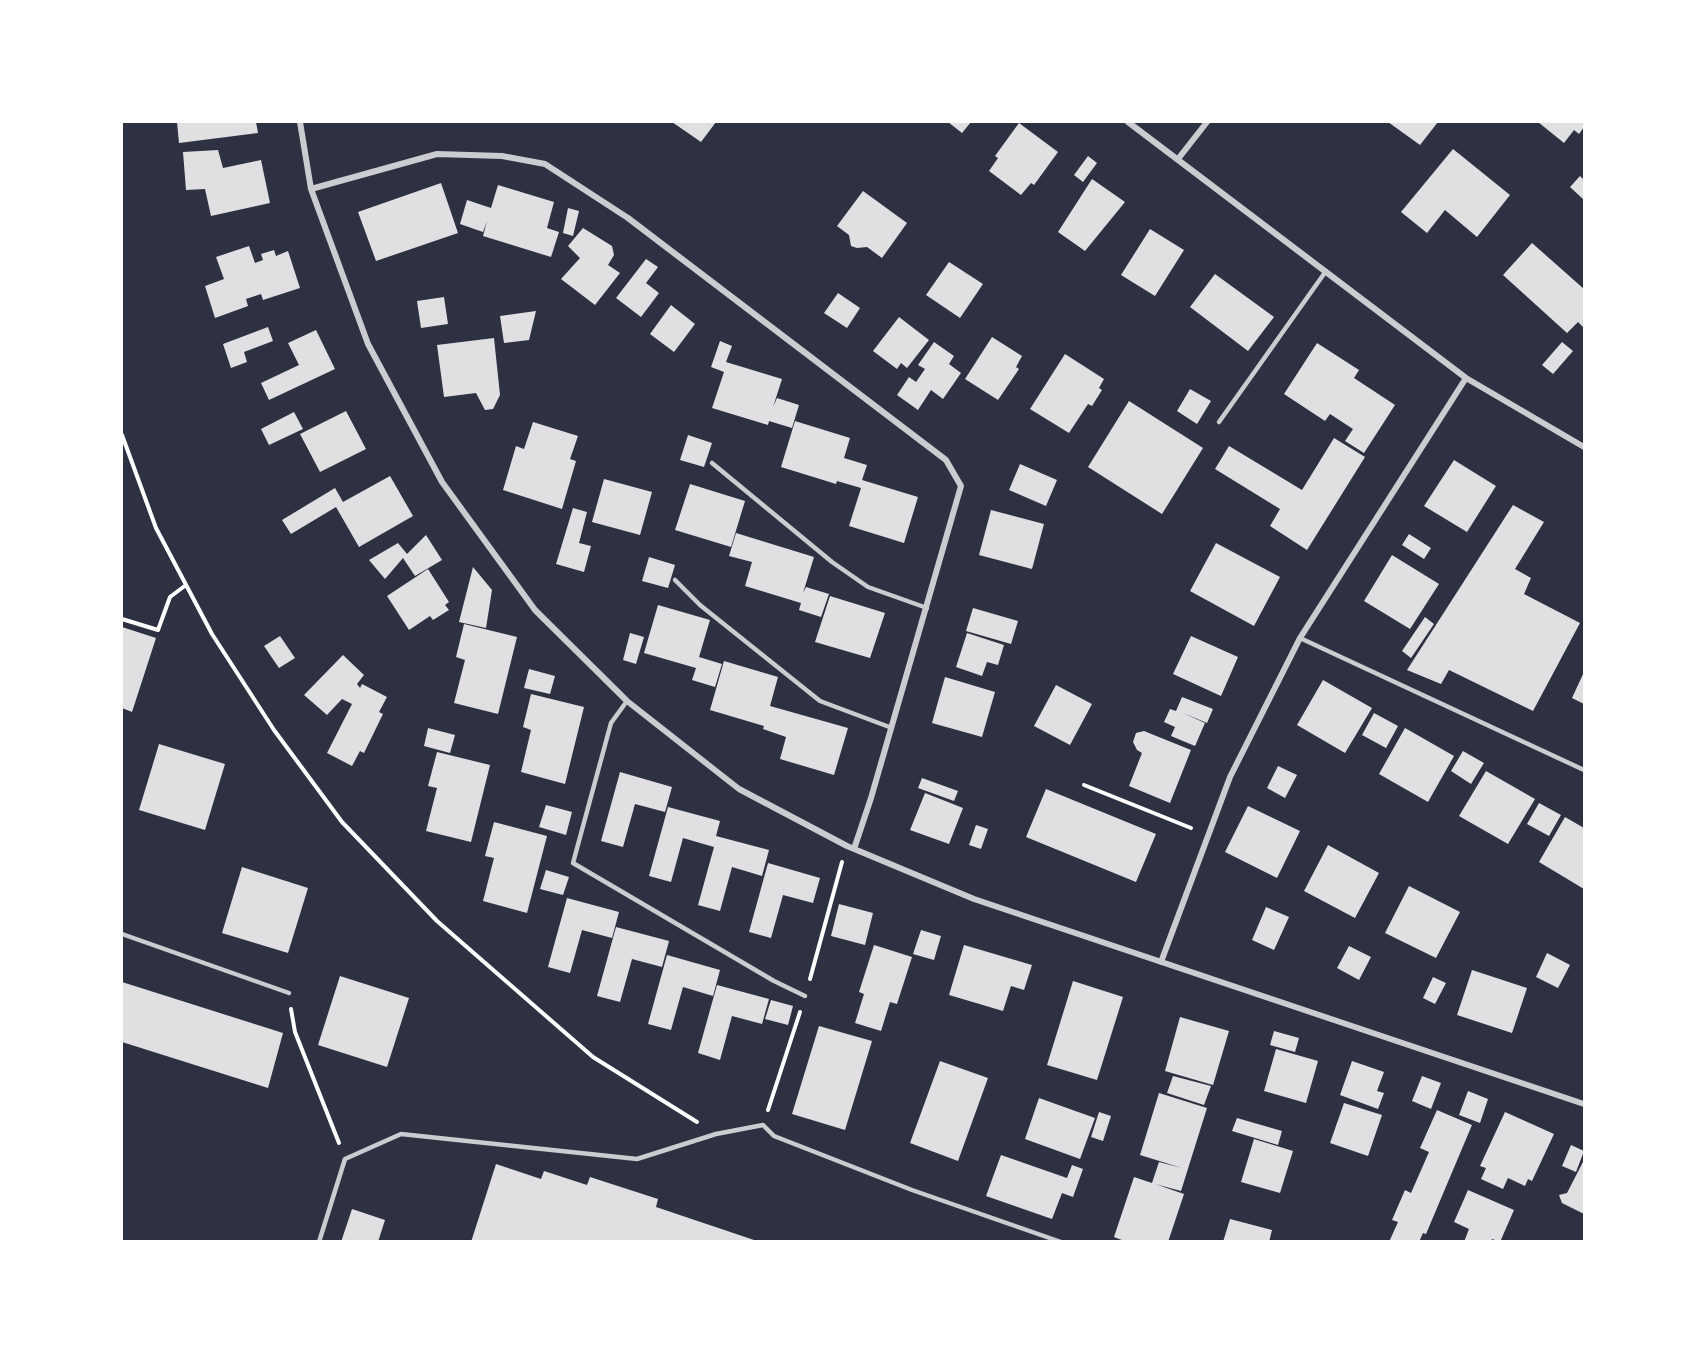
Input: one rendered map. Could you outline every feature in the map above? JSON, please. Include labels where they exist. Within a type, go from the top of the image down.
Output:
[{"type":"street","points":[[300,122],[311,189],[368,344],[442,482],[535,610],[627,701],[739,789],[854,849],[974,899],[1584,1104]]},
{"type":"street","points":[[1128,122],[1466,378],[1584,447]]},
{"type":"street","points":[[1178,159],[1208,122]]},
{"type":"street","points":[[311,189],[437,154],[502,156],[545,164],[628,218],[946,460],[962,486],[892,728],[854,849]]},
{"type":"street","points":[[1161,963],[1230,777],[1300,638],[1375,517],[1466,378]]},
{"type":"lane","points":[[1219,422],[1326,271]]},
{"type":"lane","points":[[712,463],[832,562],[868,587],[927,608]]},
{"type":"lane","points":[[675,580],[700,604],[820,701],[892,728]]},
{"type":"lane","points":[[1300,638],[1584,770]]},
{"type":"lane","points":[[627,701],[611,723],[573,863],[774,981],[805,996]]},
{"type":"lane","points":[[122,934],[289,993]]},
{"type":"lane","points":[[319,1242],[345,1159],[401,1134],[637,1159],[716,1134],[763,1125],[774,1136],[784,1141],[912,1190],[1061,1242]]},
{"type":"path","points":[[122,435],[156,528],[212,634],[274,730],[342,822],[437,921],[593,1056],[716,1134]]},
{"type":"path","points":[[122,619],[158,630],[170,597],[186,585]]},
{"type":"path","points":[[1084,785],[1208,835]]},
{"type":"path","points":[[289,993],[295,1032],[345,1159]]},
{"type":"building","points":[[177,122],[256,122],[258,133],[179,143]]},
{"type":"building","points":[[672,122],[716,122],[701,142]]},
{"type":"building","points":[[948,122],[971,122],[962,133]]},
{"type":"building","points":[[1388,122],[1438,122],[1420,145]]},
{"type":"building","points":[[1538,122],[1584,122],[1584,127],[1579,134],[1574,130],[1564,143]]},
{"type":"building","points":[[1019,123],[1058,152],[1034,185],[1031,183],[1021,195],[989,171],[998,158],[995,156]]},
{"type":"building","points":[[1453,149],[1510,195],[1477,237],[1445,210],[1427,233],[1401,212]]},
{"type":"building","points":[[218,150],[223,168],[261,160],[270,203],[211,216],[205,189],[186,190],[183,152]]},
{"type":"building","points":[[1088,156],[1097,163],[1083,182],[1074,175]]},
{"type":"building","points":[[1580,176],[1584,180],[1584,200],[1570,187]]},
{"type":"building","points":[[1092,179],[1125,202],[1085,251],[1058,232]]},
{"type":"building","points":[[441,183],[458,233],[376,261],[358,212]]},
{"type":"building","points":[[498,185],[554,202],[547,228],[559,232],[551,257],[483,236],[487,221],[483,232],[460,224],[467,200],[491,208]]},
{"type":"building","points":[[863,191],[907,223],[882,258],[867,247],[851,246],[849,235],[837,226]]},
{"type":"building","points":[[568,208],[579,211],[573,236],[563,233]]},
{"type":"building","points":[[583,228],[612,246],[614,255],[608,265],[620,273],[595,305],[561,279],[580,258],[568,246]]},
{"type":"building","points":[[1150,229],[1184,250],[1155,296],[1121,275]]},
{"type":"building","points":[[1532,243],[1584,289],[1584,328],[1578,322],[1567,333],[1503,275]]},
{"type":"building","points":[[249,246],[255,263],[263,260],[261,254],[274,250],[276,256],[288,251],[300,288],[263,300],[261,294],[246,299],[248,306],[215,318],[205,286],[224,279],[216,257]]},
{"type":"building","points":[[646,259],[658,267],[646,283],[659,293],[641,317],[616,298]]},
{"type":"building","points":[[949,262],[983,284],[960,318],[926,295]]},
{"type":"building","points":[[1215,274],[1274,317],[1248,351],[1190,307]]},
{"type":"building","points":[[838,293],[860,308],[847,328],[824,313]]},
{"type":"building","points":[[444,297],[448,324],[421,328],[417,301]]},
{"type":"building","points":[[671,305],[695,324],[674,352],[650,334]]},
{"type":"building","points":[[536,311],[529,340],[504,343],[500,316]]},
{"type":"building","points":[[899,317],[929,340],[907,368],[901,363],[897,369],[873,351]]},
{"type":"building","points":[[268,327],[273,341],[244,352],[247,362],[231,368],[223,344]]},
{"type":"building","points":[[316,330],[335,369],[269,400],[261,383],[299,365],[288,343]]},
{"type":"building","points":[[992,337],[1022,356],[1016,367],[1019,369],[998,400],[965,379]]},
{"type":"building","points":[[494,338],[500,395],[493,409],[485,410],[476,393],[444,397],[437,345]]},
{"type":"building","points":[[720,341],[732,346],[726,362],[782,379],[773,407],[777,398],[799,405],[792,428],[769,421],[768,425],[712,408],[724,372],[711,367]]},
{"type":"building","points":[[934,342],[954,356],[949,364],[961,373],[943,399],[931,390],[918,410],[897,395],[909,377],[916,382],[925,369],[918,365]]},
{"type":"building","points":[[1562,342],[1573,351],[1553,374],[1542,365]]},
{"type":"building","points":[[1317,343],[1359,370],[1354,378],[1395,405],[1364,453],[1345,441],[1353,429],[1330,414],[1325,421],[1284,394]]},
{"type":"building","points":[[1065,354],[1104,379],[1099,388],[1102,390],[1092,406],[1088,404],[1069,433],[1030,409]]},
{"type":"building","points":[[1190,389],[1211,401],[1197,424],[1177,411]]},
{"type":"building","points":[[1129,401],[1203,448],[1162,514],[1088,467]]},
{"type":"building","points":[[346,411],[366,449],[320,472],[300,434]]},
{"type":"building","points":[[294,412],[303,429],[269,445],[261,429]]},
{"type":"building","points":[[795,421],[850,438],[844,458],[867,465],[862,480],[918,497],[904,543],[849,526],[861,488],[837,481],[836,484],[781,467]]},
{"type":"building","points":[[533,422],[578,436],[570,459],[576,461],[562,509],[503,490],[516,446],[524,449]]},
{"type":"building","points":[[688,435],[712,443],[704,467],[680,460]]},
{"type":"building","points":[[1334,438],[1365,457],[1307,550],[1270,526],[1280,509],[1215,469],[1229,446],[1302,490]]},
{"type":"building","points":[[1454,460],[1496,486],[1467,532],[1424,506]]},
{"type":"building","points":[[1020,464],[1057,480],[1046,506],[1009,490]]},
{"type":"building","points":[[390,476],[413,516],[359,547],[336,507],[291,534],[282,520],[335,488],[343,502]]},
{"type":"building","points":[[604,479],[652,492],[640,535],[592,522]]},
{"type":"building","points":[[690,484],[745,501],[731,547],[675,530]]},
{"type":"building","points":[[1513,505],[1544,522],[1515,569],[1531,578],[1524,594],[1580,623],[1533,711],[1449,670],[1441,684],[1407,670]]},
{"type":"building","points":[[573,508],[587,512],[579,543],[591,546],[584,572],[556,564]]},
{"type":"building","points":[[991,510],[1044,524],[1032,569],[979,555]]},
{"type":"building","points":[[736,533],[814,557],[803,593],[806,587],[829,594],[821,617],[799,610],[801,603],[745,586],[752,562],[729,556]]},
{"type":"building","points":[[1409,534],[1431,548],[1424,559],[1402,545]]},
{"type":"building","points":[[426,535],[442,560],[415,576],[403,558],[385,579],[369,560],[398,543],[407,554]]},
{"type":"building","points":[[1216,543],[1280,577],[1254,626],[1190,591]]},
{"type":"building","points":[[1392,555],[1439,584],[1410,629],[1364,601]]},
{"type":"building","points":[[649,557],[675,565],[668,588],[642,581]]},
{"type":"building","points":[[473,567],[492,590],[486,628],[459,622]]},
{"type":"building","points":[[428,569],[449,602],[445,605],[449,610],[433,620],[430,616],[409,630],[387,596]]},
{"type":"building","points":[[830,596],[885,613],[870,658],[815,642]]},
{"type":"building","points":[[658,605],[710,620],[699,657],[722,664],[715,687],[692,680],[696,668],[644,653]]},
{"type":"building","points":[[973,608],[1018,621],[1011,644],[966,631]]},
{"type":"building","points":[[1425,617],[1434,624],[1411,658],[1402,651]]},
{"type":"building","points":[[464,624],[517,637],[498,714],[454,703],[465,660],[456,657]]},
{"type":"building","points":[[122,627],[156,638],[132,712],[122,708]]},
{"type":"building","points":[[630,633],[644,637],[636,664],[623,660]]},
{"type":"building","points":[[967,633],[1004,645],[998,665],[987,662],[982,676],[956,667]]},
{"type":"building","points":[[280,636],[295,658],[279,668],[264,646]]},
{"type":"building","points":[[1191,636],[1238,657],[1221,696],[1173,674]]},
{"type":"building","points":[[343,655],[364,675],[357,684],[360,688],[362,684],[387,697],[379,712],[383,714],[364,753],[360,751],[352,766],[327,753],[352,704],[342,699],[327,715],[304,695]]},
{"type":"building","points":[[724,661],[778,677],[770,706],[848,728],[834,775],[780,759],[786,737],[763,729],[764,726],[710,710]]},
{"type":"building","points":[[529,669],[555,676],[550,694],[524,688]]},
{"type":"building","points":[[1584,672],[1584,704],[1572,698]]},
{"type":"building","points":[[945,677],[995,692],[982,737],[932,723]]},
{"type":"building","points":[[1323,680],[1372,708],[1345,753],[1297,725]]},
{"type":"building","points":[[1056,685],[1092,704],[1070,745],[1034,726]]},
{"type":"building","points":[[531,694],[584,707],[565,784],[521,772],[531,730],[523,727]]},
{"type":"building","points":[[1182,697],[1213,709],[1207,723],[1183,713],[1205,723],[1195,746],[1171,736],[1175,727],[1164,722],[1170,709],[1176,711]]},
{"type":"building","points":[[1374,713],[1398,726],[1386,748],[1362,735]]},
{"type":"building","points":[[428,728],[455,735],[450,753],[424,746]]},
{"type":"building","points":[[1405,728],[1454,756],[1428,802],[1379,774]]},
{"type":"building","points":[[1144,731],[1191,750],[1170,803],[1129,786],[1142,753],[1137,750],[1133,742],[1136,733]]},
{"type":"building","points":[[159,744],[225,764],[205,830],[139,810]]},
{"type":"building","points":[[1463,751],[1484,763],[1471,784],[1451,771]]},
{"type":"building","points":[[437,752],[490,765],[471,842],[426,831],[437,788],[428,786]]},
{"type":"building","points":[[1278,766],[1297,775],[1285,798],[1267,788]]},
{"type":"building","points":[[1486,771],[1535,799],[1508,844],[1459,816]]},
{"type":"building","points":[[620,772],[672,787],[665,812],[635,804],[623,847],[601,841]]},
{"type":"building","points":[[922,778],[958,791],[954,801],[918,788]]},
{"type":"building","points":[[1046,789],[1156,834],[1136,882],[1026,837]]},
{"type":"building","points":[[925,793],[963,808],[949,844],[910,830]]},
{"type":"building","points":[[1539,803],[1561,815],[1549,836],[1527,824]]},
{"type":"building","points":[[546,805],[572,812],[566,835],[539,827]]},
{"type":"building","points":[[1248,806],[1300,831],[1277,878],[1225,852]]},
{"type":"building","points":[[668,807],[720,821],[716,836],[769,850],[762,876],[732,867],[720,911],[698,905],[714,847],[683,838],[671,882],[649,876]]},
{"type":"building","points":[[1565,817],[1584,828],[1584,889],[1539,862]]},
{"type":"building","points":[[494,822],[547,836],[527,913],[483,901],[494,858],[485,856]]},
{"type":"building","points":[[976,825],[988,829],[981,849],[969,845]]},
{"type":"building","points":[[1328,845],[1379,873],[1355,918],[1304,891]]},
{"type":"building","points":[[768,863],[820,878],[813,903],[783,895],[771,938],[749,932]]},
{"type":"building","points":[[242,867],[308,888],[288,953],[222,933]]},
{"type":"building","points":[[546,870],[569,877],[563,895],[540,889]]},
{"type":"building","points":[[1409,886],[1460,912],[1436,958],[1385,933]]},
{"type":"building","points":[[567,898],[619,912],[612,938],[582,930],[570,973],[548,967]]},
{"type":"building","points":[[839,904],[873,913],[865,945],[831,936]]},
{"type":"building","points":[[1266,907],[1289,917],[1274,950],[1252,940]]},
{"type":"building","points":[[616,927],[669,941],[662,967],[632,959],[620,1002],[597,996]]},
{"type":"building","points":[[921,930],[941,936],[934,960],[913,954]]},
{"type":"building","points":[[874,945],[912,957],[897,1004],[890,1002],[881,1031],[855,1023],[864,994],[859,992]]},
{"type":"building","points":[[964,945],[1032,965],[1024,990],[1011,986],[1003,1011],[949,995]]},
{"type":"building","points":[[1349,946],[1371,957],[1359,980],[1337,968]]},
{"type":"building","points":[[1547,953],[1570,965],[1558,988],[1536,977]]},
{"type":"building","points":[[667,955],[720,970],[713,996],[683,987],[671,1030],[648,1024]]},
{"type":"building","points":[[1472,970],[1527,988],[1512,1033],[1457,1015]]},
{"type":"building","points":[[340,976],[409,998],[387,1067],[318,1045]]},
{"type":"building","points":[[1433,977],[1446,983],[1435,1004],[1423,998]]},
{"type":"building","points":[[1073,981],[1123,997],[1097,1080],[1047,1065]]},
{"type":"building","points":[[122,982],[283,1033],[268,1088],[122,1042]]},
{"type":"building","points":[[717,985],[769,999],[762,1024],[732,1016],[720,1060],[698,1053]]},
{"type":"building","points":[[771,1000],[793,1006],[788,1025],[765,1019]]},
{"type":"building","points":[[1180,1017],[1229,1031],[1213,1085],[1165,1071]]},
{"type":"building","points":[[819,1026],[872,1041],[845,1130],[792,1114]]},
{"type":"building","points":[[1274,1031],[1299,1038],[1295,1052],[1270,1045]]},
{"type":"building","points":[[1276,1049],[1318,1061],[1306,1103],[1264,1091]]},
{"type":"building","points":[[940,1061],[988,1078],[958,1161],[910,1143]]},
{"type":"building","points":[[1352,1061],[1384,1072],[1377,1091],[1384,1093],[1378,1109],[1340,1095]]},
{"type":"building","points":[[1173,1076],[1211,1086],[1204,1105],[1167,1093]]},
{"type":"building","points":[[1422,1076],[1441,1083],[1431,1109],[1412,1101]]},
{"type":"building","points":[[1468,1091],[1488,1099],[1480,1123],[1459,1115]]},
{"type":"building","points":[[1159,1093],[1207,1108],[1181,1191],[1155,1184],[1184,1194],[1168,1242],[1127,1242],[1114,1237],[1134,1177],[1152,1183],[1159,1162],[1182,1168],[1140,1155]]},
{"type":"building","points":[[1039,1098],[1095,1118],[1080,1159],[1025,1139]]},
{"type":"building","points":[[1344,1103],[1382,1115],[1368,1156],[1330,1143]]},
{"type":"building","points":[[1437,1110],[1472,1125],[1426,1234],[1423,1233],[1419,1242],[1389,1242],[1398,1222],[1392,1220],[1405,1190],[1411,1193],[1429,1152],[1420,1148]]},
{"type":"building","points":[[1099,1112],[1111,1116],[1103,1141],[1091,1137]]},
{"type":"building","points":[[1505,1112],[1554,1134],[1532,1181],[1528,1179],[1525,1186],[1508,1178],[1503,1189],[1481,1179],[1486,1168],[1480,1166]]},
{"type":"building","points":[[1237,1118],[1282,1131],[1278,1145],[1232,1131]]},
{"type":"building","points":[[1254,1139],[1293,1151],[1280,1193],[1241,1182]]},
{"type":"building","points":[[1571,1145],[1584,1151],[1576,1172],[1562,1166]]},
{"type":"building","points":[[1001,1155],[1067,1178],[1072,1165],[1083,1169],[1073,1197],[1062,1193],[1052,1219],[986,1196]]},
{"type":"building","points":[[1584,1160],[1584,1214],[1562,1203],[1559,1195],[1567,1193]]},
{"type":"building","points":[[496,1164],[541,1179],[544,1171],[587,1185],[590,1177],[658,1199],[656,1207],[760,1242],[471,1242]]},
{"type":"building","points":[[1468,1190],[1514,1210],[1500,1242],[1492,1239],[1491,1242],[1464,1242],[1469,1229],[1454,1222]]},
{"type":"building","points":[[352,1209],[385,1220],[378,1242],[341,1242]]},
{"type":"building","points":[[1230,1219],[1272,1230],[1269,1242],[1223,1242]]}]
